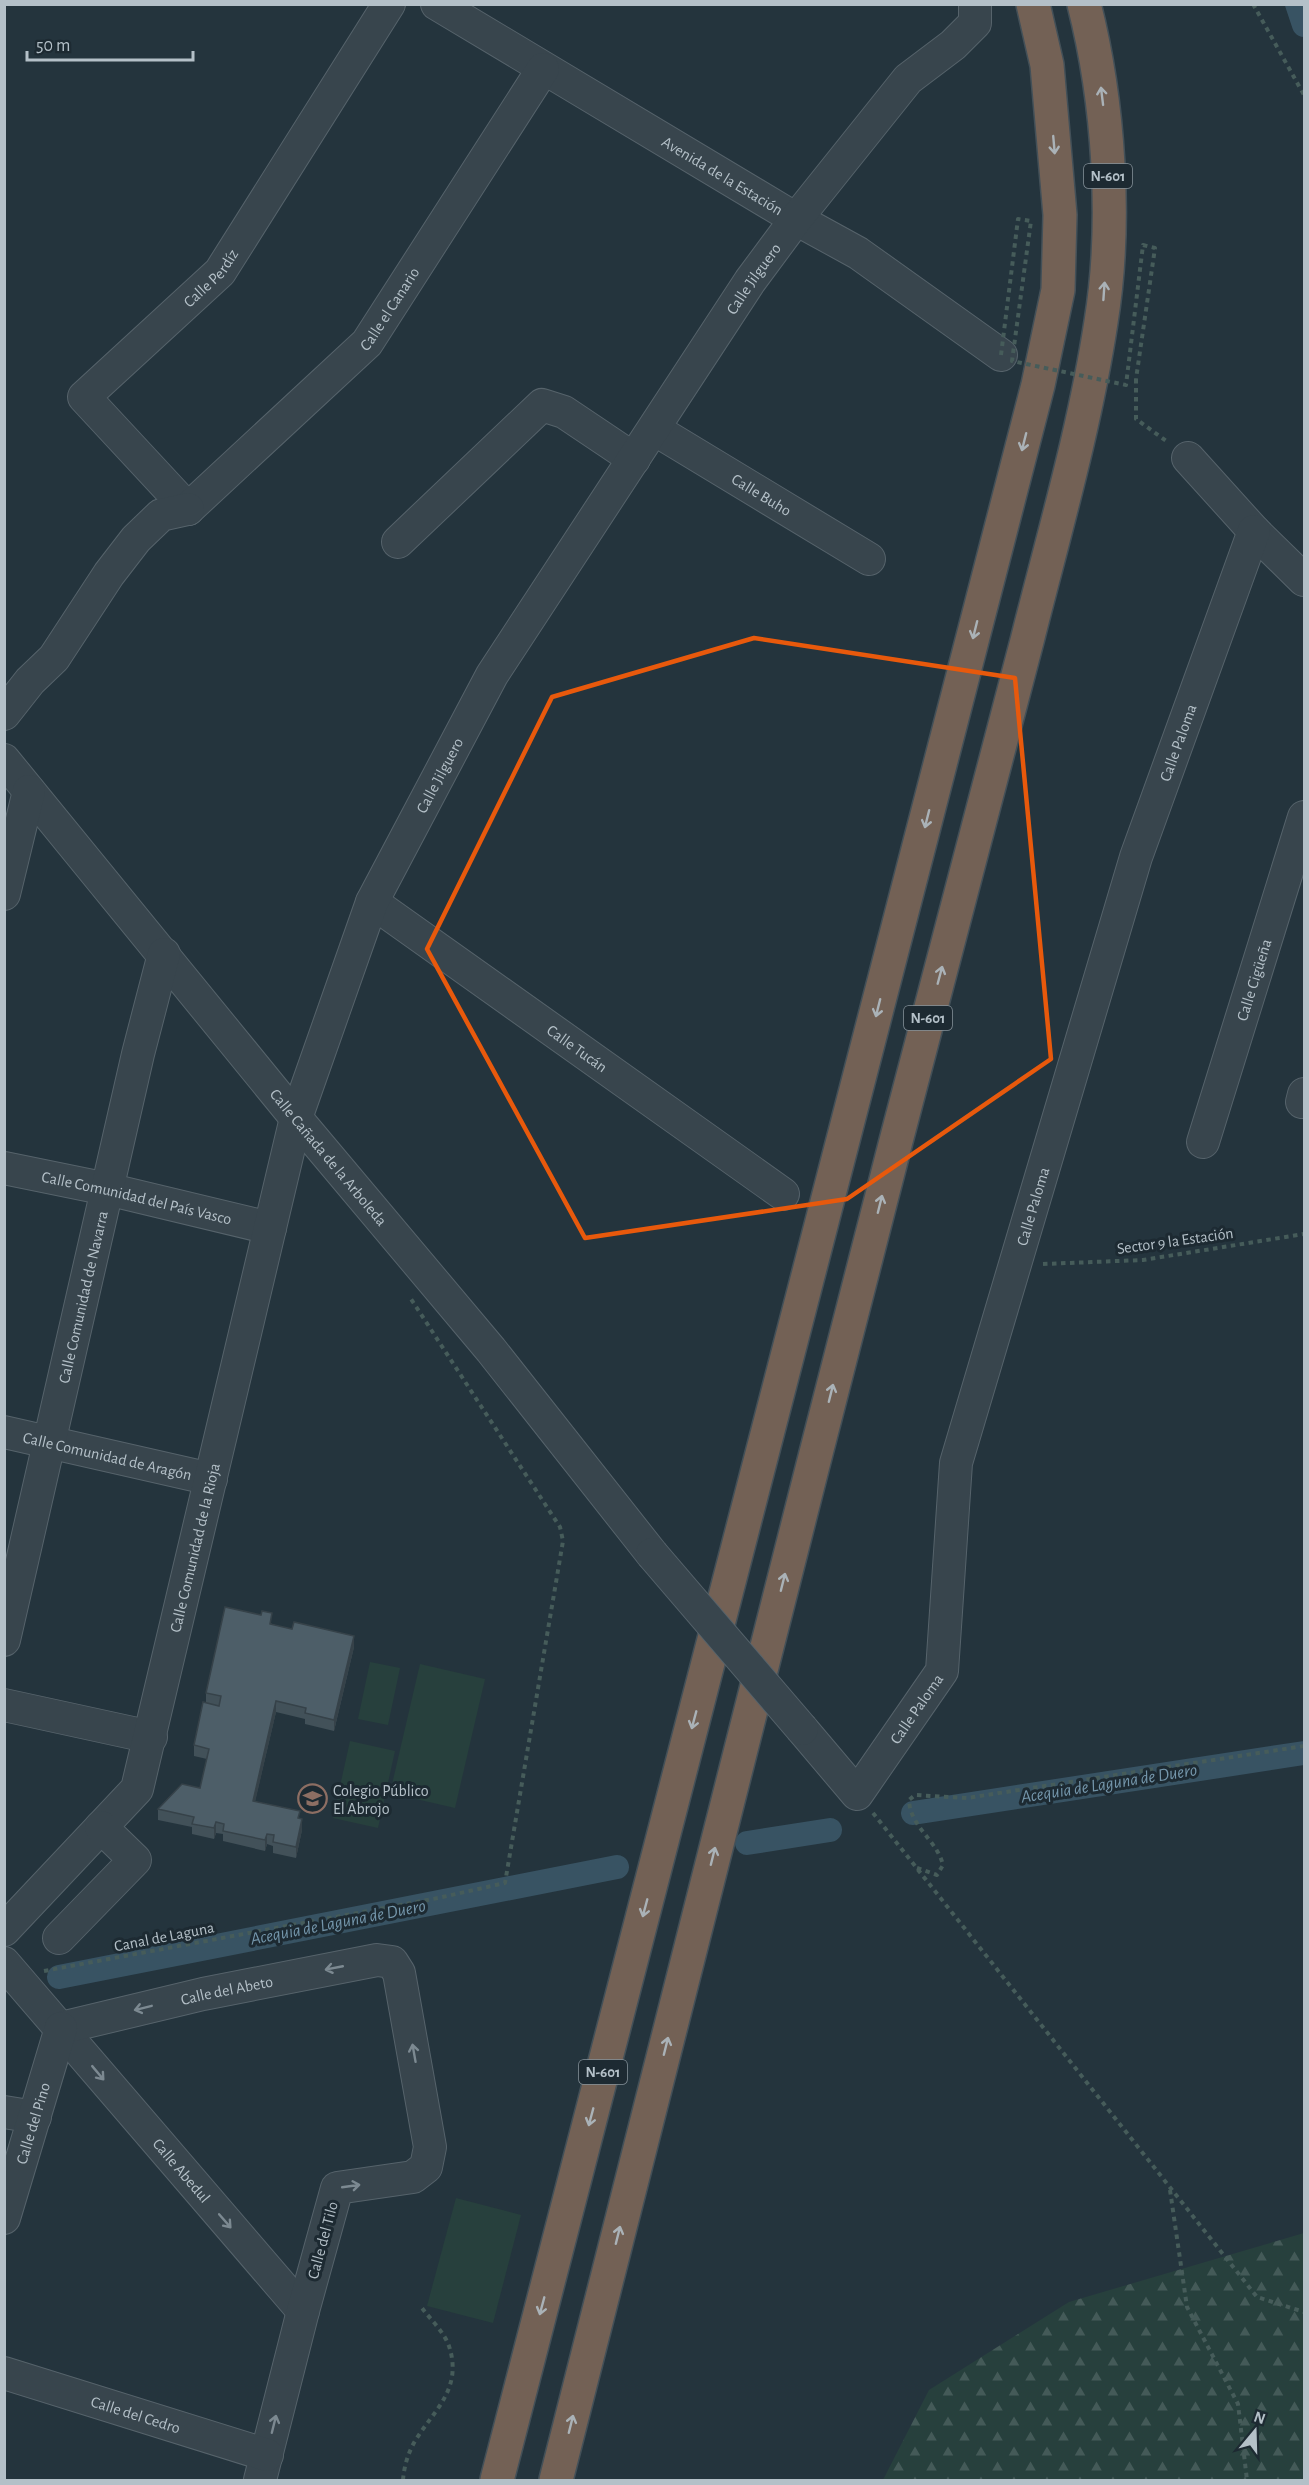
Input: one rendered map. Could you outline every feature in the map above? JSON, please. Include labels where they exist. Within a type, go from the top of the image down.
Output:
[{"type":"highway","name":"N-601","points":[[496,2481],[1038,385],[1058,291],[1060,215],[1047,65],[1033,4]]},
{"type":"highway","name":"N-601","points":[[556,2481],[908,1091],[988,798],[1087,397],[1102,319],[1108,238],[1108,171],[1102,99],[1093,40],[1084,4]]},
{"type":"street","name":"Calle Perdíz","points":[[188,509],[84,397],[220,272],[389,4]]},
{"type":"street","name":"Avenida de la Estación","points":[[437,4],[796,219],[858,253],[1001,355]]},
{"type":"street","name":"Calle Jilguero","points":[[296,1118],[372,902],[492,675],[750,281],[796,219],[908,79],[953,45],[975,23],[975,4]]},
{"type":"street","name":"Calle el Canario","points":[[188,509],[367,343],[543,69]]},
{"type":"street","points":[[398,542],[542,405],[564,411],[634,459]]},
{"type":"street","name":"Calle Buho","points":[[654,429],[869,559]]},
{"type":"street","points":[[1188,458],[1254,531],[1305,580]]},
{"type":"street","points":[[4,714],[30,681],[54,658],[109,574],[136,539],[161,515],[188,509]]},
{"type":"street","name":"Calle Paloma","points":[[857,1794],[942,1671],[956,1463],[1136,857],[1254,531]]},
{"type":"street","name":"Calle Cañada de la Arboleda","points":[[4,760],[296,1118],[491,1350],[652,1554],[857,1794]]},
{"type":"street","points":[[4,894],[29,791]]},
{"type":"street","name":"Calle Cigüeña","points":[[1203,1142],[1305,817]]},
{"type":"street","name":"Calle Tucán","points":[[372,902],[783,1194]]},
{"type":"street","name":"Calle Comunidad de Navarra","points":[[4,1640],[138,1054],[164,954]]},
{"type":"street","name":"Calle Comunidad de la Rioja","points":[[4,1930],[138,1789],[296,1118]]},
{"type":"street","name":"Calle Comunidad del País Vasco","points":[[4,1168],[107,1189],[270,1228]]},
{"type":"street","name":"Calle Comunidad de Aragón","points":[[4,1432],[211,1479]]},
{"type":"street","points":[[4,1705],[151,1737]]},
{"type":"street","points":[[59,1938],[135,1860],[101,1827]]},
{"type":"street","name":"Calle del Abeto","points":[[61,2028],[203,1994],[377,1960],[392,1962]]},
{"type":"street","name":"Calle del Tilo","points":[[263,2468],[337,2188],[413,2177],[426,2167],[430,2147],[399,1973],[392,1962]]},
{"type":"street","name":"Calle Abedul","points":[[9,1969],[303,2311]]},
{"type":"street","name":"Calle del Pino","points":[[4,2218],[61,2028]]},
{"type":"street","points":[[4,2112],[35,2116]]},
{"type":"street","name":"Calle del Cedro","points":[[4,2373],[263,2468]]},
{"type":"path","points":[[1253,4],[1305,95]]},
{"type":"path","points":[[1001,355],[1018,219],[1031,221],[1012,361],[1126,385],[1143,245],[1155,248],[1136,379],[1136,420],[1188,458]]},
{"type":"path","name":"Sector 9 la Estación","points":[[1013,1270],[1029,1265],[1143,1260],[1305,1233]]},
{"type":"path","name":"Canal de Laguna","points":[[9,1969],[438,1898],[505,1882],[563,1541],[560,1527],[409,1296]]},
{"type":"path","points":[[916,1868],[937,1875],[944,1865],[937,1849],[909,1810],[909,1800],[915,1795],[967,1798],[1305,1746]]},
{"type":"path","points":[[857,1794],[1257,2297],[1305,2312]]},
{"type":"path","points":[[1169,2187],[1187,2307],[1238,2404],[1247,2481]]},
{"type":"path","points":[[403,2481],[404,2468],[415,2442],[436,2415],[447,2395],[452,2368],[449,2346],[422,2308]]},
{"type":"highlighted area","points":[[754,638],[1015,678],[1051,1059],[847,1199],[585,1238],[427,949],[552,697]]},
{"type":"green space","points":[[370,1662],[400,1668],[388,1725],[358,1719]]},
{"type":"green space","points":[[420,1664],[485,1679],[455,1808],[390,1793]]},
{"type":"green space","points":[[350,1741],[395,1751],[378,1828],[333,1818]]},
{"type":"green space","points":[[456,2198],[521,2215],[493,2323],[427,2306]]},
{"type":"green space","points":[[1304,2233],[1304,2480],[883,2480],[929,2390],[1069,2302]]},
{"type":"building","points":[[225,1607],[261,1615],[262,1611],[272,1613],[270,1624],[292,1629],[294,1622],[354,1636],[334,1720],[305,1713],[306,1708],[276,1701],[253,1801],[300,1811],[298,1818],[302,1819],[296,1847],[273,1842],[274,1835],[267,1834],[265,1840],[223,1831],[224,1824],[216,1822],[214,1828],[192,1824],[194,1817],[158,1809],[182,1784],[200,1788],[209,1749],[194,1745],[203,1702],[219,1706],[221,1696],[206,1693]]},
{"type":"waterway","points":[[1297,4],[1304,25]]},
{"type":"waterway","name":"Acequia de Laguna de Duero","points":[[913,1813],[1304,1753]]},
{"type":"waterway","name":"Acequia de Laguna de Duero","points":[[747,1843],[830,1830]]},
{"type":"waterway","name":"Acequia de Laguna de Duero","points":[[59,1977],[617,1867]]},
{"type":"place","name":"Colegio Público El Abrojo","points":[[312,1799]]}]
